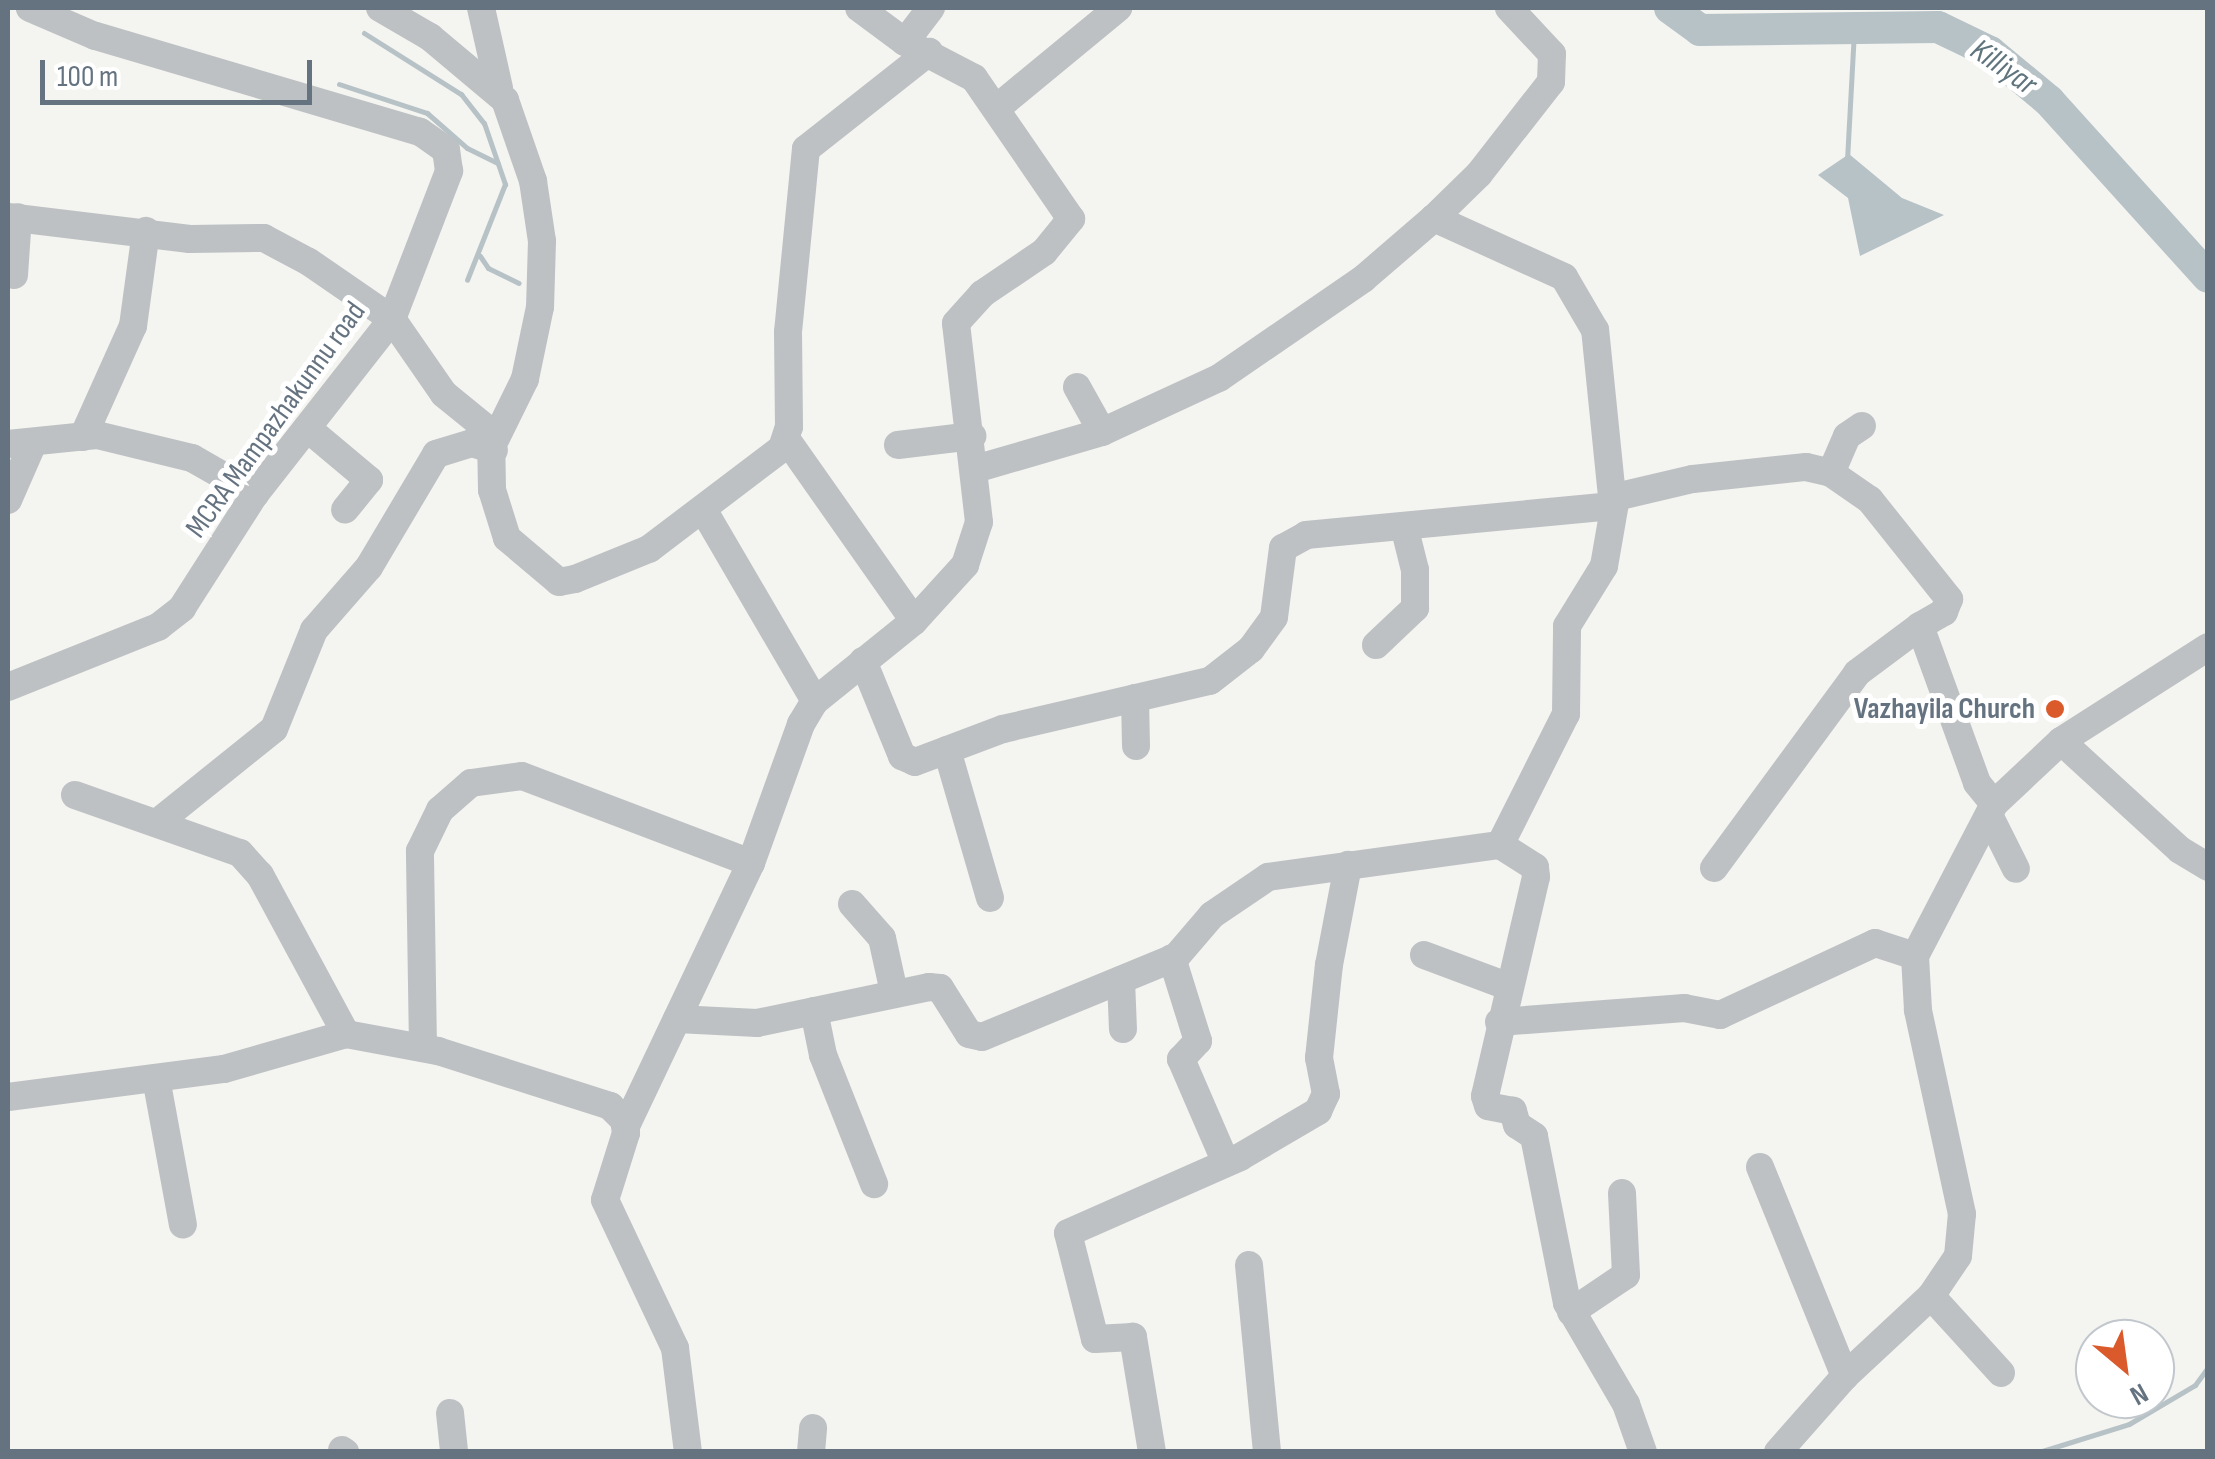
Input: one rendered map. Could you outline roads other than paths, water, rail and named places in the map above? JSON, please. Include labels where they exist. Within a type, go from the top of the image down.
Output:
[{"type":"street","name":"MCRA Mampazhakunnu road","points":[[8,687],[50,666],[171,619],[255,494],[392,320],[444,197],[446,150],[420,132],[95,36],[30,8]]},
{"type":"street","points":[[380,8],[472,68],[505,100]]},
{"type":"street","points":[[481,8],[490,66],[533,181],[543,277],[525,379],[495,444],[492,490],[507,538],[558,582],[622,564],[686,516],[704,511],[757,473],[787,440]]},
{"type":"street","points":[[688,1452],[675,1348],[604,1200],[626,1126],[752,862],[816,700],[914,621],[964,565],[979,522],[976,469],[956,323],[982,294],[1068,230],[1071,219],[998,107],[974,78],[917,47],[859,8]]},
{"type":"street","points":[[914,621],[787,440],[788,332],[806,149],[917,47],[931,8]]},
{"type":"street","points":[[998,107],[1118,8]]},
{"type":"street","points":[[976,469],[1102,432],[1218,378],[1363,279],[1434,218],[1479,174],[1551,82],[1552,54],[1509,8]]},
{"type":"street","points":[[14,275],[13,217],[146,232],[264,238],[392,320],[444,394],[495,444]]},
{"type":"street","points":[[1434,218],[1564,276],[1595,330],[1613,506],[1604,566],[1567,626],[1566,714],[1500,846]]},
{"type":"street","points":[[82,437],[132,326],[146,232]]},
{"type":"street","points":[[1077,387],[1102,432]]},
{"type":"street","points":[[1831,473],[1847,436],[1862,426]]},
{"type":"street","points":[[306,428],[368,480],[344,510]]},
{"type":"street","points":[[898,445],[972,436]]},
{"type":"street","points":[[8,500],[20,444],[82,437],[192,458],[255,494]]},
{"type":"street","points":[[157,824],[274,729],[314,630],[369,567],[436,454],[472,443],[495,444]]},
{"type":"street","points":[[864,661],[904,760],[915,762],[1004,729],[1210,681],[1251,649],[1274,617],[1283,548],[1306,535],[1613,506],[1626,491],[1780,467],[1831,473],[1870,500],[1949,599],[1944,612],[1857,673],[1714,868]]},
{"type":"street","points":[[704,511],[816,700]]},
{"type":"street","points":[[1376,646],[1415,608],[1416,570],[1404,526]]},
{"type":"street","points":[[1920,626],[1977,783],[2016,869]]},
{"type":"street","points":[[1778,1452],[1845,1376],[1932,1296],[1958,1256],[1962,1214],[1918,1010],[1915,956],[1991,809],[2061,741],[2208,647]]},
{"type":"street","points":[[1134,698],[1136,746]]},
{"type":"street","points":[[2061,741],[2180,850],[2208,867]]},
{"type":"street","points":[[947,750],[990,898]]},
{"type":"street","points":[[423,1048],[420,850],[440,810],[471,783],[522,776],[752,862]]},
{"type":"street","points":[[75,794],[240,853],[252,865],[346,1034]]},
{"type":"street","points":[[677,1019],[718,1026],[814,1011],[894,992],[940,988],[969,1034],[982,1037],[1172,958],[1212,915],[1268,876],[1500,846],[1536,870],[1507,986],[1485,1100],[1511,1110],[1518,1127],[1534,1136],[1571,1312],[1626,1404],[1642,1452]]},
{"type":"street","points":[[1152,1452],[1133,1336],[1094,1339],[1068,1233],[1226,1163],[1294,1126],[1324,1101],[1319,1058],[1348,865]]},
{"type":"street","points":[[852,904],[882,938],[894,992]]},
{"type":"street","points":[[1500,1022],[1684,1008],[1720,1016],[1875,943],[1915,956]]},
{"type":"street","points":[[1424,955],[1507,986]]},
{"type":"street","points":[[1172,958],[1198,1041],[1181,1059],[1226,1163]]},
{"type":"street","points":[[1120,980],[1123,1029]]},
{"type":"street","points":[[814,1011],[822,1055],[874,1184]]},
{"type":"street","points":[[8,1097],[224,1069],[346,1034],[423,1048],[598,1102],[618,1112],[626,1126]]},
{"type":"street","points":[[156,1078],[184,1225]]},
{"type":"street","points":[[1760,1167],[1845,1376]]},
{"type":"street","points":[[1571,1312],[1626,1275],[1622,1193]]},
{"type":"street","points":[[1250,1265],[1267,1452]]},
{"type":"street","points":[[1932,1296],[2001,1373]]},
{"type":"street","points":[[450,1413],[454,1452]]},
{"type":"waterway","name":"Killiyar","points":[[1670,8],[1700,30],[1938,27],[1990,52],[2049,101],[2208,277]]},
{"type":"waterway","points":[[1847,160],[1854,30]]},
{"type":"waterway","points":[[364,33],[461,94],[484,123],[505,184],[467,280]]},
{"type":"waterway","points":[[339,84],[427,113],[467,148],[498,163]]},
{"type":"waterway","points":[[480,256],[488,268],[519,283]]},
{"type":"waterway","points":[[2039,1452],[2129,1424],[2195,1385],[2208,1367]]},
{"type":"place","name":"Vazhayila Church","points":[[2055,709]]}]
